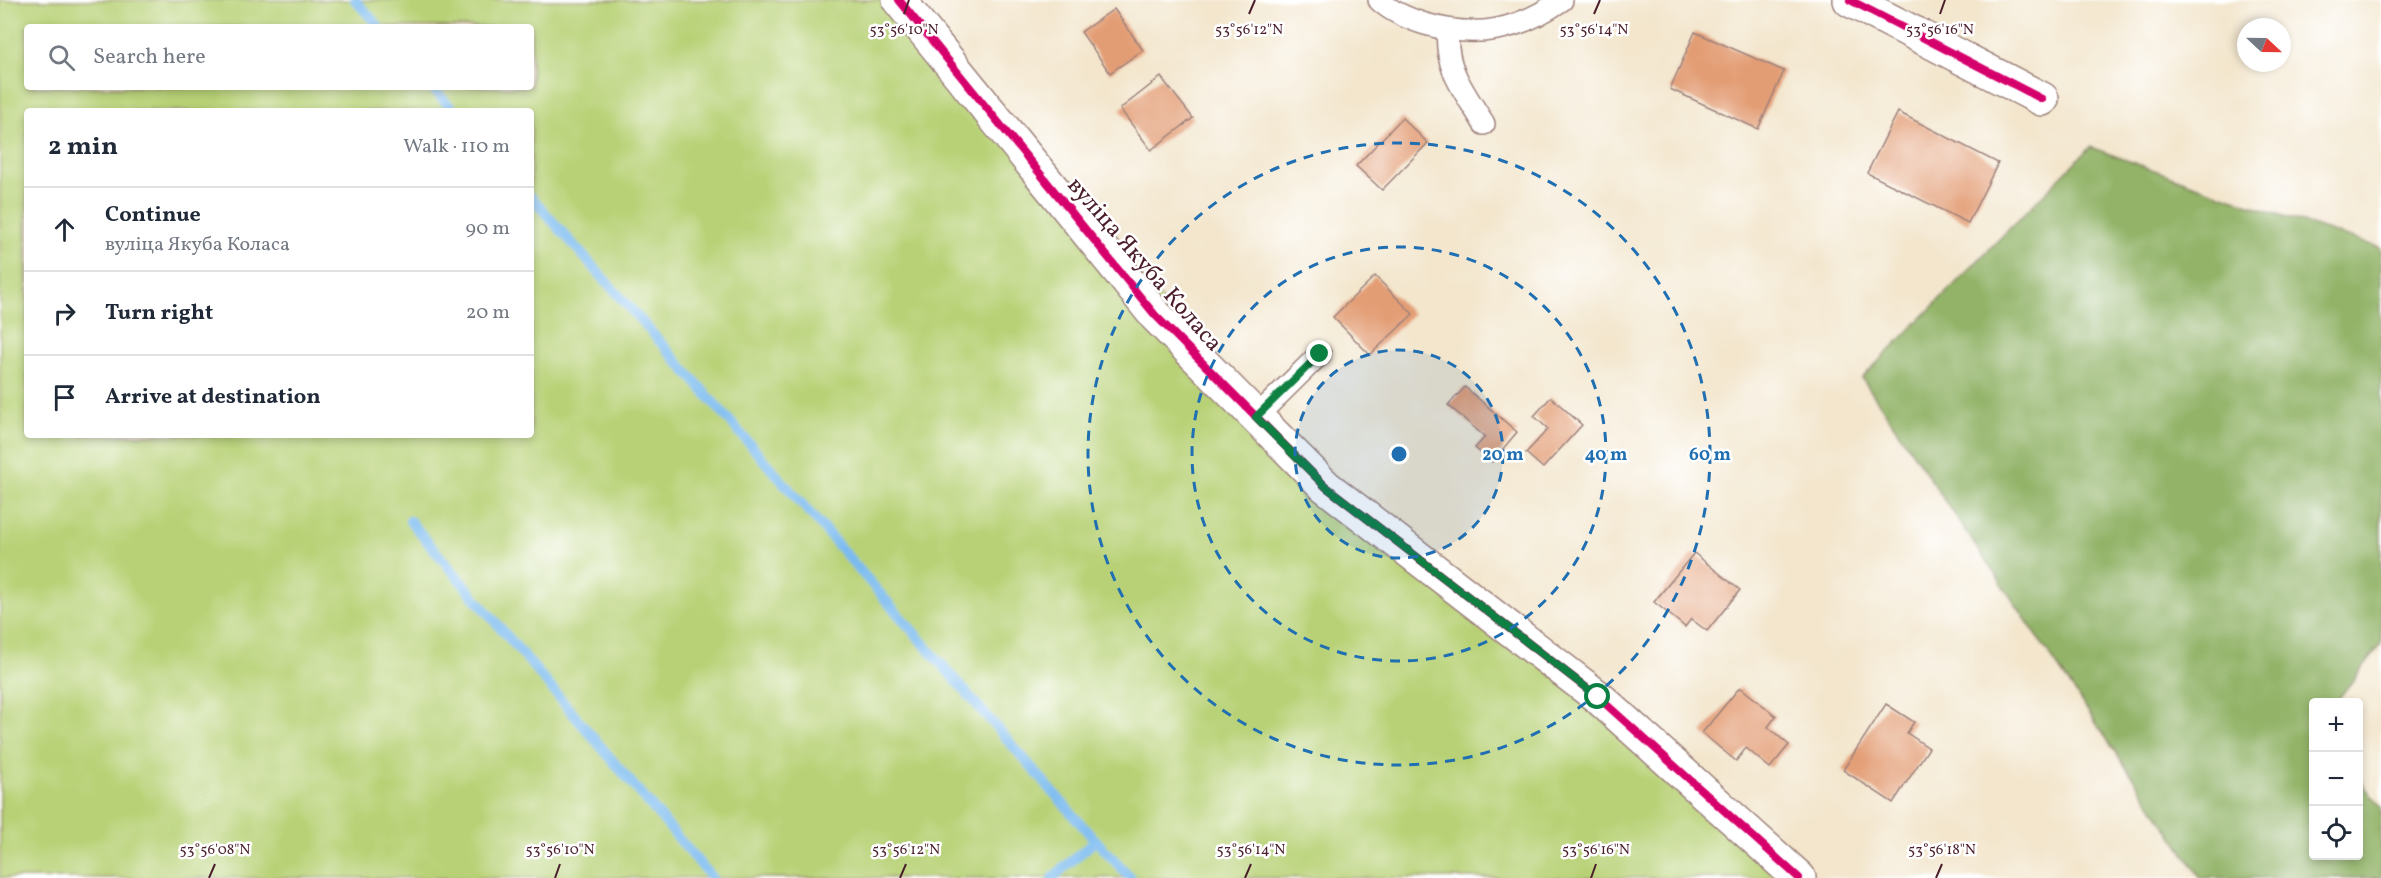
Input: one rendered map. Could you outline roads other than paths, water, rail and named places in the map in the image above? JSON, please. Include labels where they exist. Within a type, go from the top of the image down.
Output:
[{"type":"street","name":"вуліца Якуба Коласа","points":[[898,0],[1155,315],[1325,486],[1598,697],[1799,878]]},
{"type":"street","points":[[1850,0],[2042,99]]},
{"type":"lane","points":[[1379,0],[1412,20],[1448,30],[1488,32],[1535,18],[1562,0]]},
{"type":"lane","points":[[1448,30],[1446,49],[1452,70],[1484,124]]},
{"type":"lane","points":[[1256,417],[1320,354]]},
{"type":"waterway","points":[[355,0],[376,24]]},
{"type":"waterway","points":[[435,90],[451,108]]},
{"type":"waterway","points":[[534,200],[694,380],[1087,831],[1131,878]]},
{"type":"waterway","points":[[410,521],[712,878]]},
{"type":"waterway","points":[[1052,878],[1096,840]]}]
